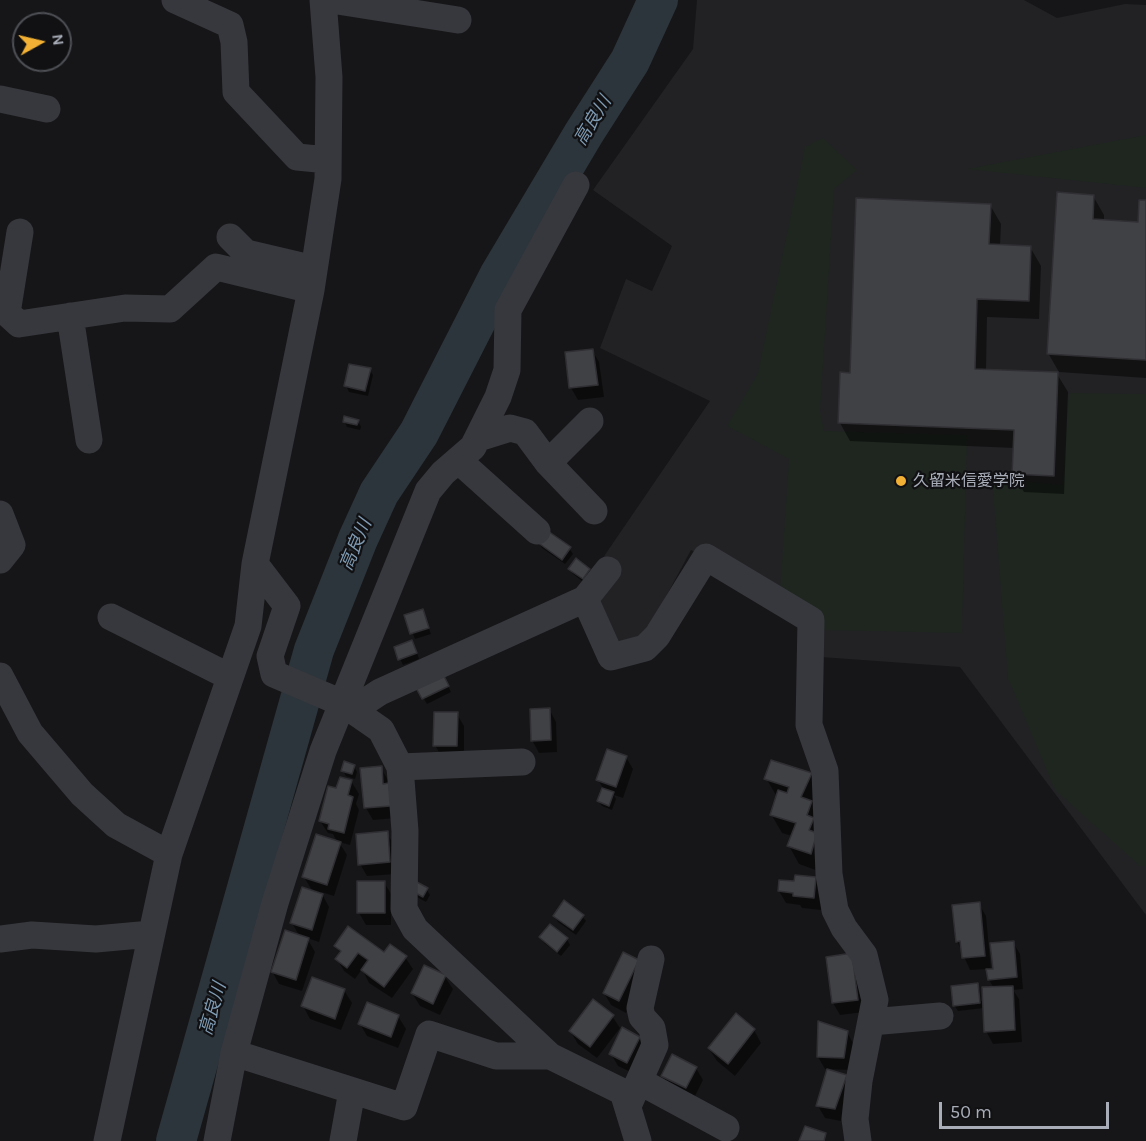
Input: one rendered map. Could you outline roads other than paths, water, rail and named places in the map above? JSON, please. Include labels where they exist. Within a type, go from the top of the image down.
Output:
[{"type":"street","points":[[175,0],[230,25],[234,42],[236,92],[297,157],[328,160]]},
{"type":"street","points":[[107,1141],[169,854],[248,627],[255,564],[313,279],[328,179],[328,77],[323,0]]},
{"type":"street","points":[[331,0],[458,20]]},
{"type":"street","points":[[0,99],[47,109]]},
{"type":"street","points":[[217,1141],[234,1053],[275,903],[323,751],[428,491],[442,473],[473,447],[498,397],[507,370],[508,310],[576,185]]},
{"type":"street","points":[[20,232],[7,313],[19,324],[125,308],[170,309],[216,267],[313,279]]},
{"type":"street","points":[[230,237],[246,253],[313,279]]},
{"type":"street","points":[[70,316],[89,440]]},
{"type":"street","points":[[548,463],[590,421]]},
{"type":"street","points":[[478,438],[510,428],[525,432],[548,463],[594,511]]},
{"type":"street","points":[[458,460],[537,531]]},
{"type":"street","points":[[0,514],[12,545],[0,560]]},
{"type":"street","points":[[585,599],[611,657],[645,648],[657,636],[706,557],[810,620],[809,725],[825,771],[831,883],[835,910],[844,928],[864,955],[875,1000],[859,1081],[855,1119],[858,1141]]},
{"type":"street","points":[[255,564],[287,606],[270,656],[274,674],[343,704],[381,730],[400,767],[405,831],[404,909],[415,929],[550,1056],[623,1092],[639,1141]]},
{"type":"street","points":[[343,704],[380,692],[585,599],[608,570]]},
{"type":"street","points":[[111,617],[230,677]]},
{"type":"street","points":[[0,676],[30,733],[81,794],[116,825],[169,854]]},
{"type":"street","points":[[400,767],[522,762]]},
{"type":"street","points":[[0,939],[32,935],[96,939],[151,934]]},
{"type":"street","points":[[628,1106],[655,1045],[652,1028],[642,1017],[639,1008],[651,959]]},
{"type":"street","points":[[871,1022],[940,1016]]},
{"type":"street","points":[[234,1053],[404,1107],[429,1034],[496,1056],[550,1056]]},
{"type":"street","points":[[639,1081],[726,1128]]},
{"type":"street","points":[[343,1141],[352,1091]]},
{"type":"waterway","name":"高良川","points":[[176,1141],[314,650],[358,539],[379,493],[419,433],[499,276],[584,133],[630,61],[658,0]]},
{"type":"place","name":"久留米信愛学院","points":[[901,481]]}]
